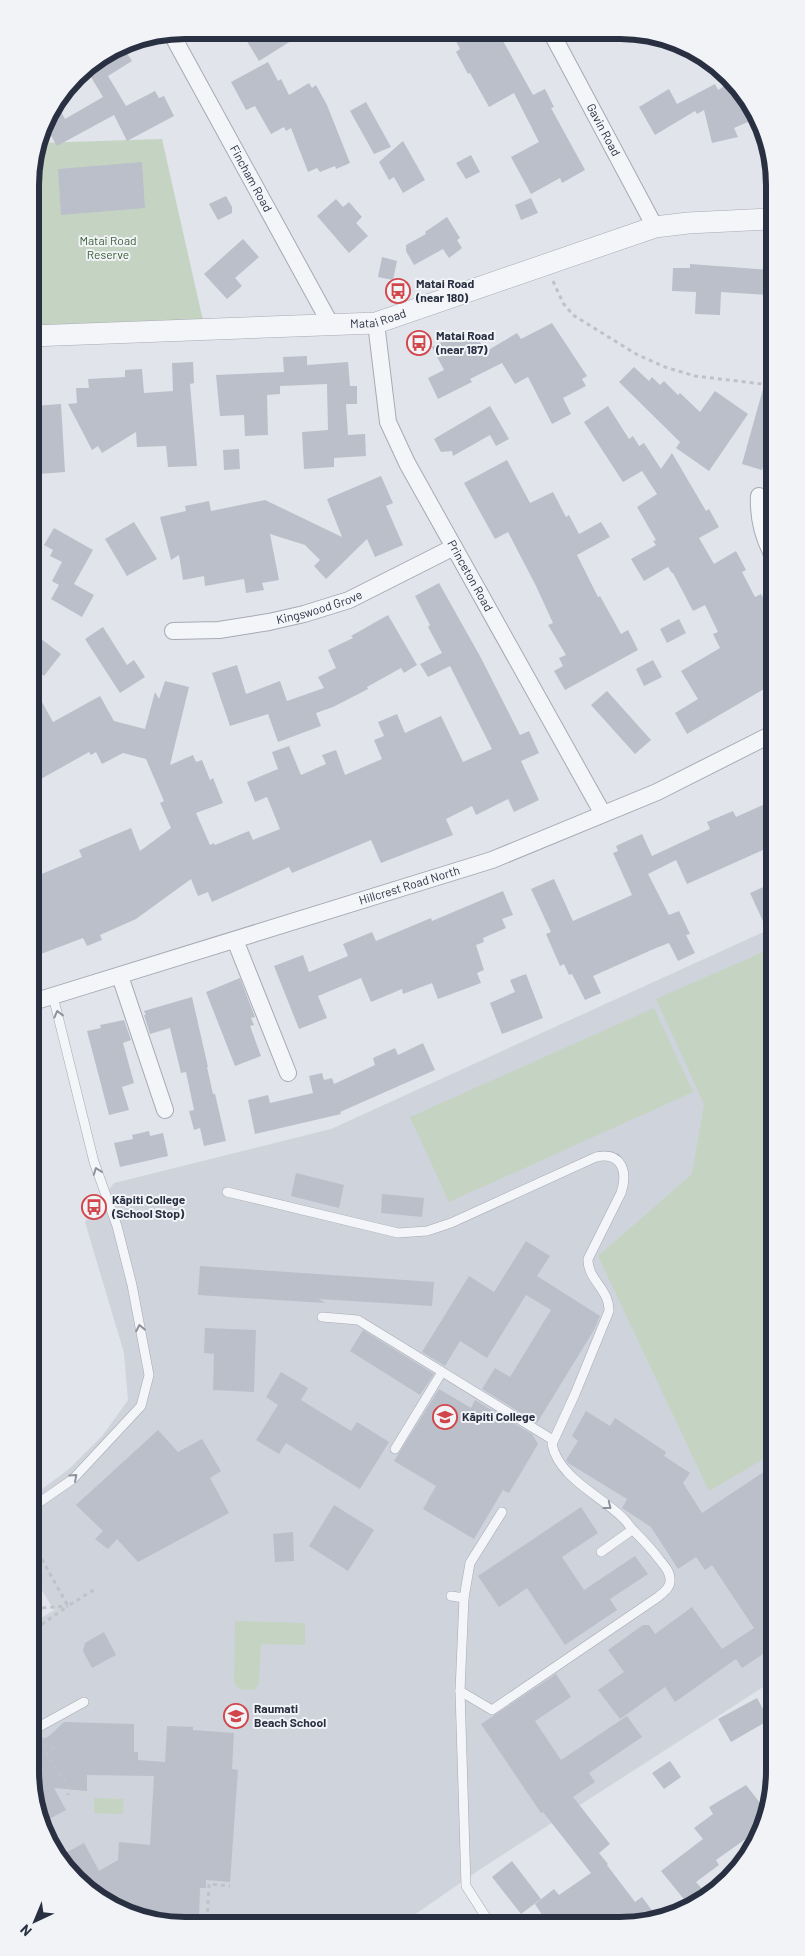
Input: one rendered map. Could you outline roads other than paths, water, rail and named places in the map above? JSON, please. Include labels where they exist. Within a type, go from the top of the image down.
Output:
[{"type":"street","name":"Fincham Road","points":[[174,39],[331,325]]},
{"type":"street","name":"Gavin Road","points":[[555,39],[655,227]]},
{"type":"street","name":"Matai Road","points":[[39,336],[376,322],[655,227],[688,223],[766,219]]},
{"type":"street","name":"Princeton Road","points":[[376,322],[382,388],[388,422],[407,463],[604,814]]},
{"type":"street","points":[[759,496],[760,524],[766,543]]},
{"type":"street","name":"Kingswood Grove","points":[[173,631],[219,630],[304,614],[349,600],[454,547]]},
{"type":"street","name":"Hillcrest Road North","points":[[39,1000],[492,860],[657,792],[766,737]]},
{"type":"street","points":[[235,940],[288,1073]]},
{"type":"street","points":[[120,976],[165,1110]]},
{"type":"lane","points":[[39,1503],[73,1479],[141,1406],[149,1375],[132,1285],[117,1226],[94,1162],[53,996]]},
{"type":"lane","points":[[227,1192],[398,1233],[427,1231],[451,1223],[596,1157],[605,1155],[617,1161],[624,1170],[625,1182],[621,1193],[588,1259],[587,1268],[609,1302],[609,1311],[575,1394],[553,1440],[553,1449],[569,1476],[623,1518],[655,1554],[668,1571],[671,1579],[667,1590],[658,1597],[492,1710],[460,1692]]},
{"type":"lane","points":[[322,1317],[358,1320],[553,1440]]},
{"type":"lane","points":[[395,1449],[442,1372]]},
{"type":"lane","points":[[485,1917],[466,1886],[460,1692],[464,1598],[470,1563],[502,1512]]},
{"type":"lane","points":[[601,1552],[632,1530]]},
{"type":"lane","points":[[451,1596],[464,1598]]},
{"type":"lane","points":[[39,1727],[84,1702]]},
{"type":"place","name":"Matai Road (near 180)","points":[[398,291]]},
{"type":"place","name":"Matai Road (near 187)","points":[[419,343]]},
{"type":"place","name":"Kāpiti College (School Stop)","points":[[94,1207]]},
{"type":"place","name":"Kāpiti College","points":[[445,1417]]},
{"type":"place","name":"Raumati Beach School","points":[[236,1716]]},
{"type":"park label","name":"Matai Road Reserve","points":[[108,248]]}]
